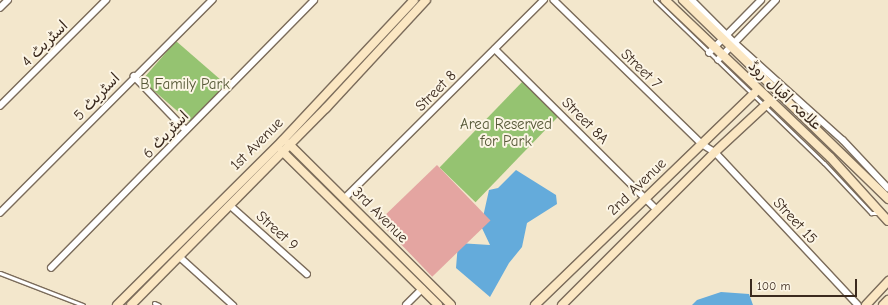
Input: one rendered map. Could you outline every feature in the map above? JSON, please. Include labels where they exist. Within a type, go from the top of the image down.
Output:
[{"type":"main road","name":"1st Avenue","points":[[117,305],[282,141],[414,0]]},
{"type":"main road","points":[[131,305],[231,206],[282,151],[326,108],[426,0]]},
{"type":"main road","name":"علامہ اقبال روڈ","points":[[665,0],[712,50],[767,104],[830,157],[887,214]]},
{"type":"main road","points":[[683,0],[725,37],[888,199]]},
{"type":"main road","name":"2nd Avenue","points":[[535,305],[756,92]]},
{"type":"main road","name":"2nd Avenue","points":[[562,305],[715,152],[767,104]]},
{"type":"main road","name":"3rd Avenue","points":[[289,144],[452,305]]},
{"type":"main road","name":"3rd Avenue","points":[[282,151],[438,305]]},
{"type":"main road","points":[[866,305],[888,281]]},
{"type":"main road","points":[[883,305],[888,300]]},
{"type":"street","points":[[0,8],[8,0]]},
{"type":"street","name":"اسٹریٹ 4","points":[[0,106],[106,0]]},
{"type":"street","name":"اسٹریٹ 5","points":[[0,213],[134,76],[212,0]]},
{"type":"street","name":"اسٹریٹ 6","points":[[51,268],[314,0]]},
{"type":"street","name":"Street 8","points":[[344,199],[544,0]]},
{"type":"street","name":"Street 7","points":[[554,0],[702,144],[715,152]]},
{"type":"street","points":[[692,0],[725,37]]},
{"type":"street","points":[[712,50],[761,0]]},
{"type":"street","points":[[720,58],[776,0]]},
{"type":"street","points":[[732,44],[843,140],[888,188]]},
{"type":"street","name":"Street 8A","points":[[495,49],[657,210]]},
{"type":"street","points":[[134,76],[186,130]]},
{"type":"street","name":"Street 15","points":[[715,152],[858,305]]},
{"type":"street","name":"Street 9","points":[[231,206],[307,274]]},
{"type":"street","points":[[180,257],[233,305]]},
{"type":"street","points":[[406,305],[422,289]]},
{"type":"lane","points":[[655,0],[712,50]]},
{"type":"lane","points":[[0,273],[82,305]]},
{"type":"lane","points":[[154,303],[159,305]]},
{"type":"green space","name":"B Family Park","points":[[176,41],[226,84],[192,124],[142,80]]},
{"type":"green space","name":"Area Reserved for Park","points":[[525,79],[561,114],[476,202],[440,167]]},
{"type":"water","points":[[516,170],[556,195],[557,204],[527,223],[522,247],[509,263],[490,297],[456,268],[458,243],[490,245],[481,226],[489,190],[498,188]]},
{"type":"water","points":[[721,292],[749,294],[753,305],[692,305],[697,300]]},
{"type":"building","points":[[437,165],[490,220],[432,277],[379,221]]}]
